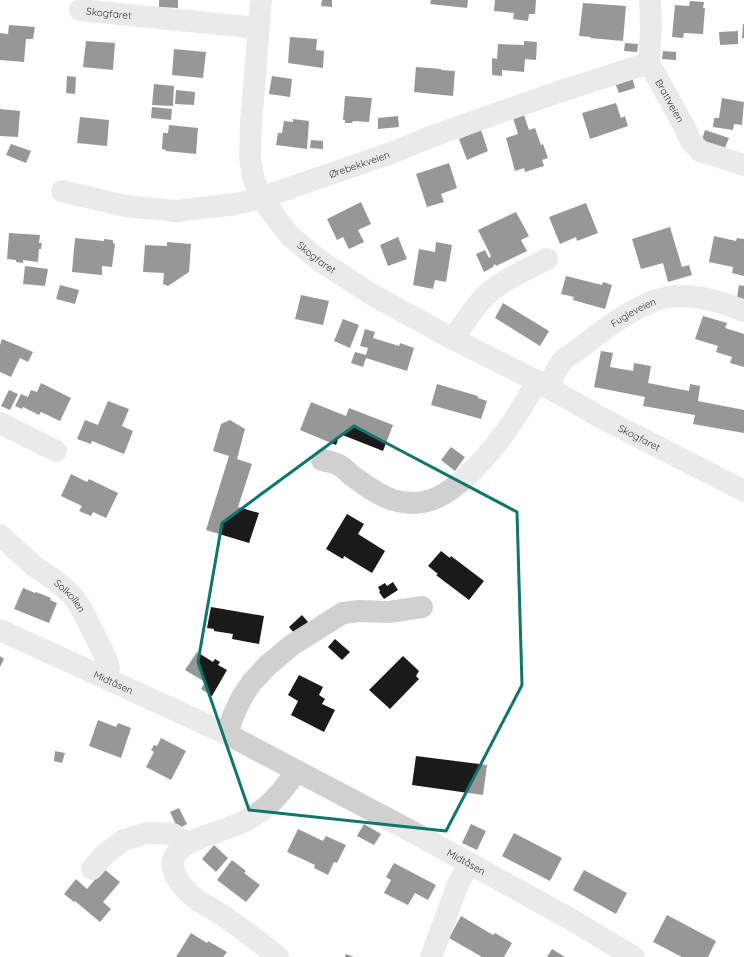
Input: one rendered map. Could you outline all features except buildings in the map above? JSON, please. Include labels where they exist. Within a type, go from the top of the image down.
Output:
[{"type":"street","name":"Skogfaret","points":[[261,0],[251,124],[250,159],[254,180],[261,198],[290,236],[319,260],[371,294],[598,416],[744,491]]},
{"type":"street","points":[[649,63],[651,28],[650,0]]},
{"type":"street","name":"Skogfaret","points":[[80,10],[258,28]]},
{"type":"street","name":"Brattveien","points":[[649,63],[691,141],[700,150],[744,165]]},
{"type":"street","name":"Ørebekkveien","points":[[62,191],[125,206],[176,211],[236,204],[261,198],[391,153],[430,137],[555,93],[649,63]]},
{"type":"street","points":[[453,339],[468,316],[486,296],[510,278],[547,259]]},
{"type":"street","name":"Fugleveien","points":[[542,385],[561,362],[589,340],[634,310],[654,301],[675,296],[696,297],[721,302],[744,311]]},
{"type":"street","points":[[322,460],[337,464],[379,494],[394,500],[425,502],[442,496],[457,486],[487,456],[542,385]]},
{"type":"street","points":[[0,423],[56,451]]},
{"type":"street","name":"Solkollen","points":[[0,534],[34,566],[56,581],[71,594],[80,606],[105,656],[109,668],[106,678]]},
{"type":"street","points":[[227,734],[233,716],[242,697],[252,682],[268,665],[292,645],[343,613],[389,612],[422,607]]},
{"type":"street","name":"Midtåsen","points":[[0,630],[227,734],[409,830],[565,916],[634,957]]},
{"type":"street","points":[[278,957],[253,936],[190,894],[176,877],[173,865],[176,853],[187,843],[244,822],[261,811],[276,799],[296,771]]},
{"type":"street","points":[[92,869],[105,854],[124,840],[147,833],[173,834],[187,843]]},
{"type":"street","points":[[431,957],[458,884],[469,864]]},
{"type":"highlighted area","points":[[354,426],[517,512],[522,685],[446,831],[249,810],[198,662],[222,523]]}]
